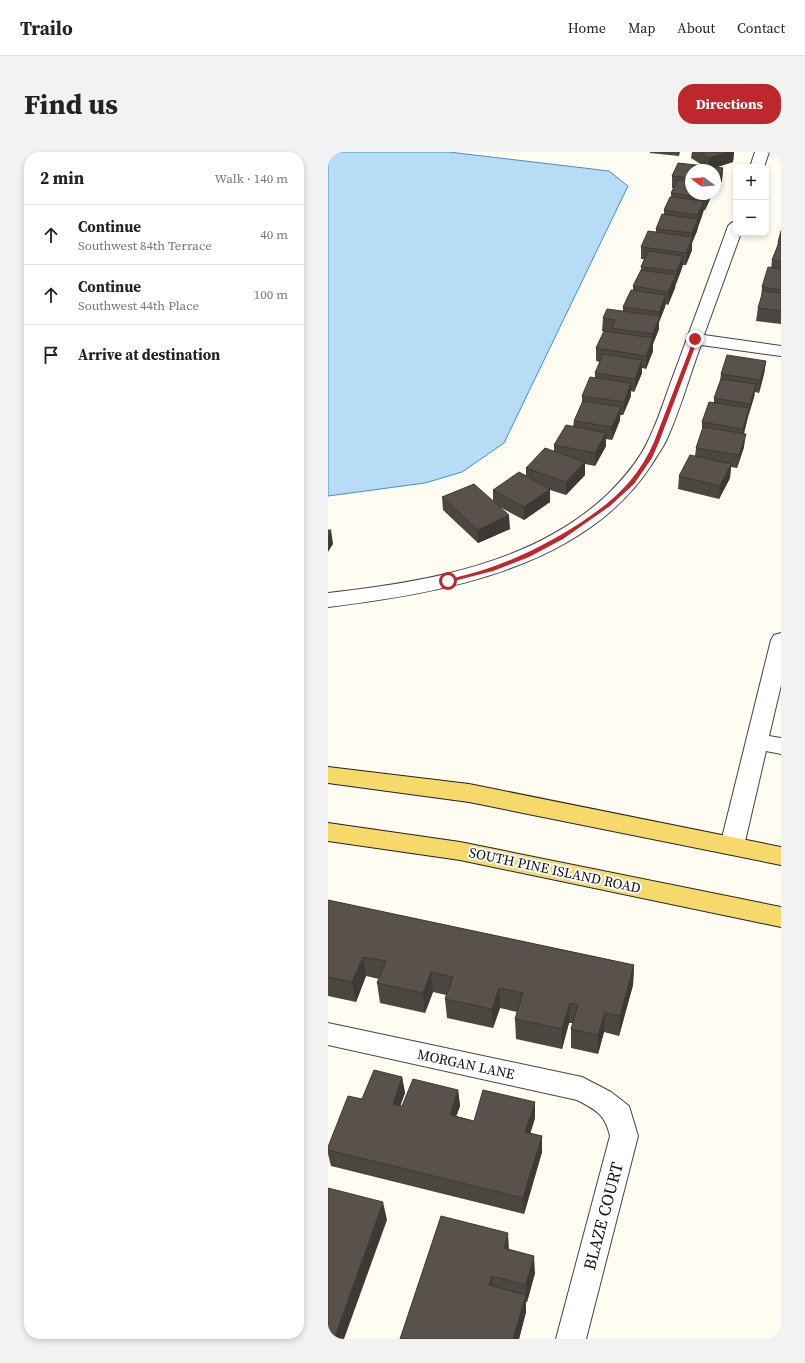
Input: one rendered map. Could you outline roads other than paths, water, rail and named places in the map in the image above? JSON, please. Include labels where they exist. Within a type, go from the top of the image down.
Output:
[{"type":"main road","points":[[328,775],[469,793],[781,856]]},
{"type":"main road","name":"SOUTH PINE ISLAND ROAD","points":[[328,832],[460,851],[781,917]]},
{"type":"street","points":[[758,164],[762,152]]},
{"type":"street","points":[[328,600],[398,592],[491,570],[527,555],[580,525],[626,488],[649,458],[695,339],[733,234]]},
{"type":"street","points":[[695,339],[781,351]]},
{"type":"street","points":[[732,846],[781,640]]},
{"type":"street","points":[[757,742],[781,746]]},
{"type":"street","name":"MORGAN LANE","points":[[328,1034],[582,1089],[602,1100]]},
{"type":"street","name":"BLAZE COURT","points":[[571,1339],[624,1136],[619,1115],[602,1100]]},
{"type":"water","points":[[328,152],[449,152],[609,171],[628,186],[504,443],[462,472],[425,483],[328,496]]}]
